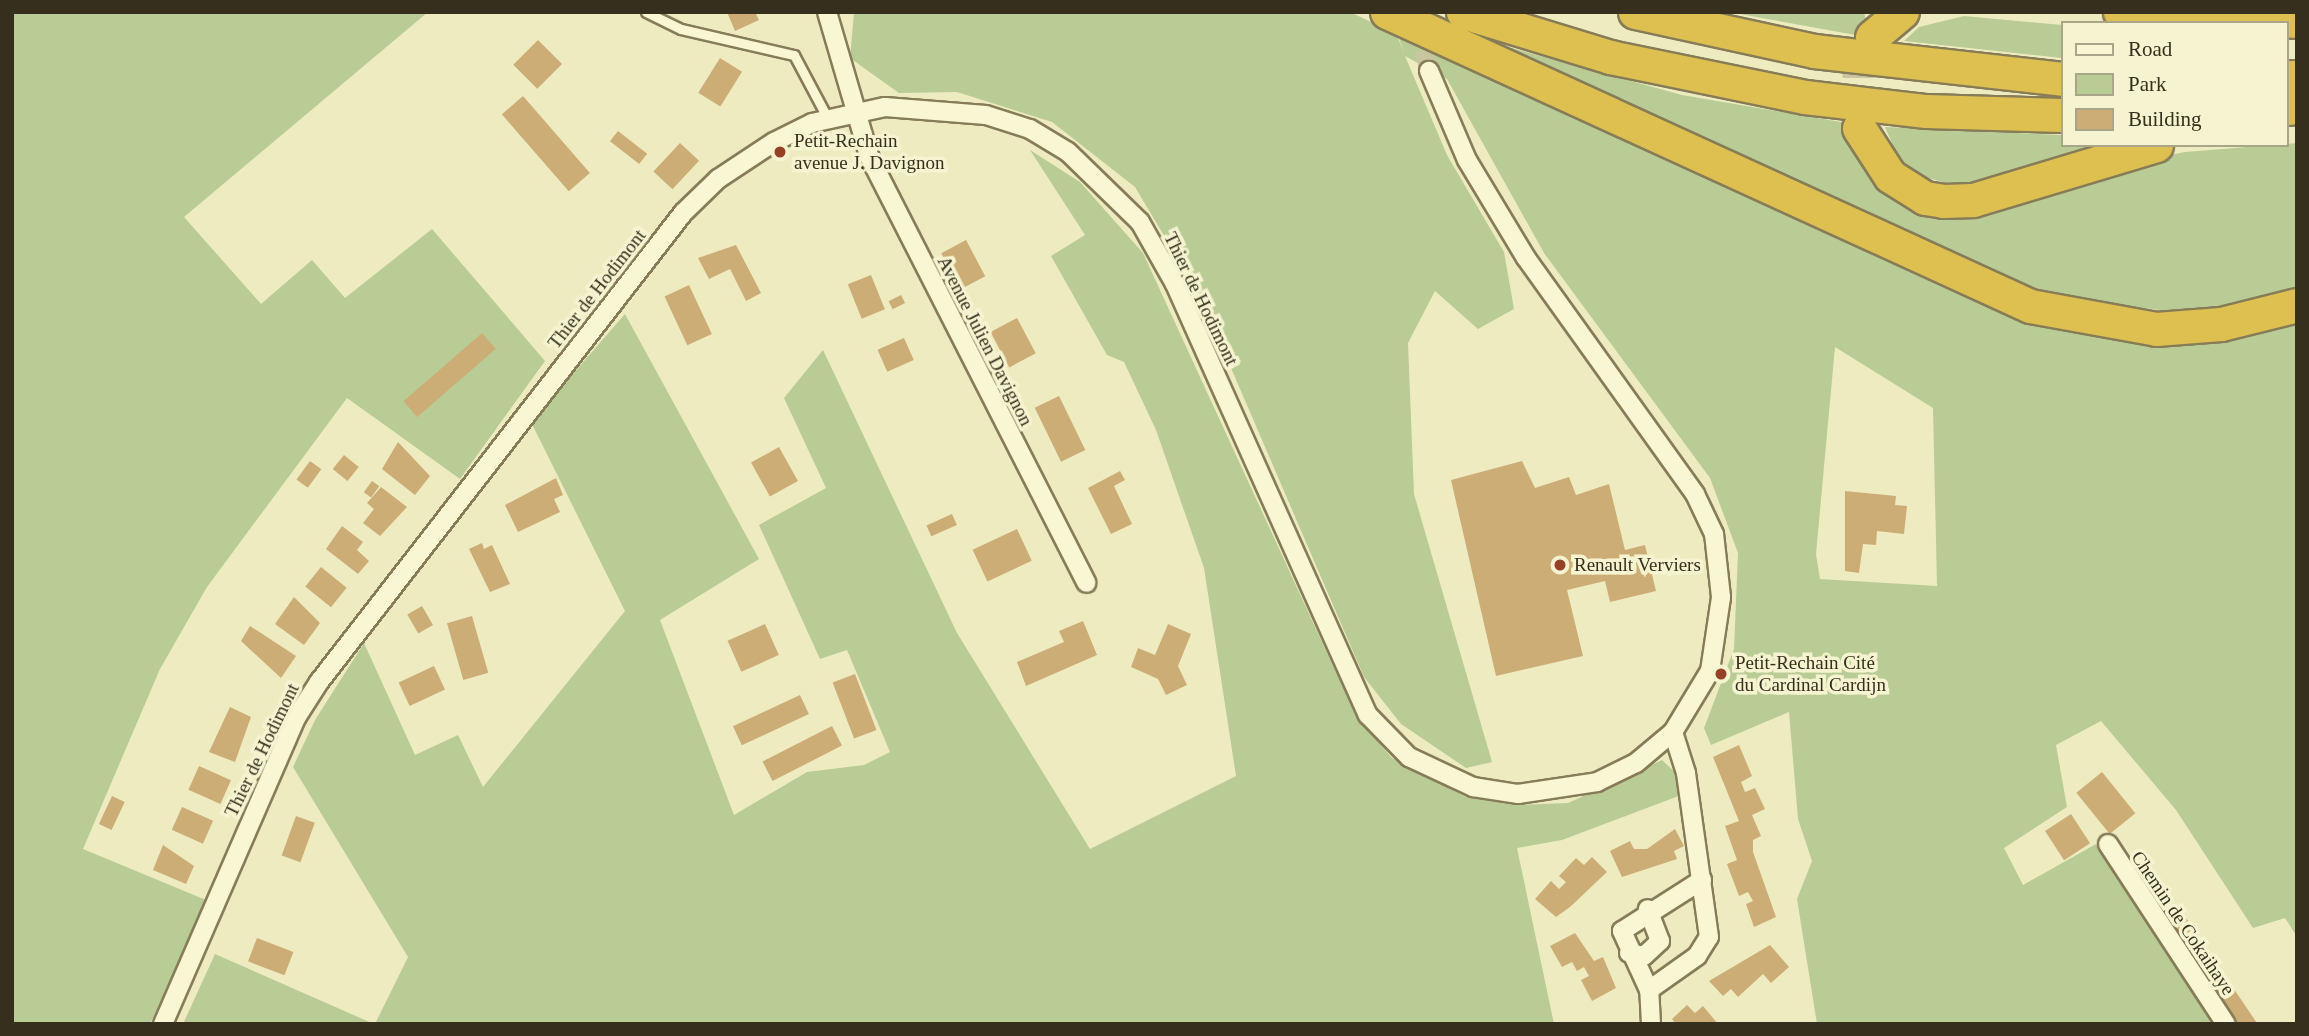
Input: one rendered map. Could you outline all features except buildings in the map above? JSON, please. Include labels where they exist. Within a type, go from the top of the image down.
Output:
[{"type":"highway","points":[[1387,12],[2029,306],[2156,329],[2221,324],[2292,305]]},
{"type":"highway","points":[[1463,12],[1610,57],[1805,97],[1926,111],[2060,115]]},
{"type":"highway","points":[[1635,12],[1827,53],[2060,79]]},
{"type":"highway","points":[[1872,37],[1902,12]]},
{"type":"highway","points":[[2120,12],[2297,21]]},
{"type":"highway","points":[[1858,128],[1897,182],[1943,201],[1973,200],[2149,147]]},
{"type":"street","name":"Avenue Julien Davignon","points":[[827,12],[855,114],[969,361],[1087,583]]},
{"type":"street","name":"Thier de Hodimont","points":[[163,1024],[296,718],[319,681],[684,213],[743,161],[828,120],[855,114],[932,107],[1030,129],[1068,152],[1140,222],[1175,284],[1368,716],[1409,757],[1473,786],[1554,792],[1636,764],[1673,733],[1695,702],[1718,637],[1714,534],[1695,494],[1526,258],[1467,160],[1429,71]]},
{"type":"street","points":[[1648,990],[1697,956],[1709,937],[1686,773],[1673,733]]},
{"type":"street","name":"Chemin de Cokaihaye","points":[[2108,844],[2226,1024]]},
{"type":"street","points":[[1650,1024],[1648,990],[1629,953],[1622,931],[1648,909],[1702,880]]},
{"type":"street","points":[[1629,953],[1644,956],[1660,941],[1648,909]]},
{"type":"lane","points":[[646,12],[681,29],[794,55],[828,120]]},
{"type":"green space","points":[[12,12],[428,12],[184,217],[261,304],[312,260],[345,298],[432,229],[545,361],[460,479],[347,398],[207,587],[160,669],[83,849],[206,900],[150,1024],[12,1024]]},
{"type":"green space","points":[[854,12],[1350,12],[1396,34],[1404,52],[1397,33],[1967,297],[2054,329],[2141,341],[2297,317],[2297,937],[2285,918],[2253,928],[2176,810],[2101,721],[2056,745],[2067,807],[2004,848],[2023,885],[2096,844],[2213,1024],[1817,1024],[1797,899],[1812,861],[1798,819],[1789,712],[1711,745],[1704,728],[1734,649],[1738,553],[1710,478],[1544,253],[1447,79],[1405,56],[1447,155],[1504,252],[1514,309],[1478,329],[1435,291],[1408,343],[1414,494],[1492,762],[1466,768],[1401,724],[1364,677],[1200,296],[1135,187],[1052,122],[957,92],[899,93],[850,58]],"holes":[[[1835,347],[1933,408],[1937,586],[1820,579],[1816,554]]]},
{"type":"green space","points":[[1729,12],[1864,12],[1867,27],[1861,36]]},
{"type":"green space","points":[[1964,16],[2060,25],[2060,58],[1904,41],[1919,27]]},
{"type":"green space","points":[[1490,42],[1682,95],[1841,122],[1864,171],[1909,207],[2185,152],[2288,147],[2288,144],[2297,143],[2297,287],[2228,307],[2176,312],[2052,297],[1996,278]]},
{"type":"green space","points":[[1885,127],[2060,135],[2060,147],[2090,147],[1975,184],[1949,184],[1918,175],[1898,157]]},
{"type":"green space","points":[[1030,150],[1080,182],[1143,253],[1357,718],[1392,758],[1466,797],[1514,805],[1568,803],[1662,760],[1678,775],[1684,794],[1562,840],[1517,848],[1554,1024],[375,1024],[408,957],[293,767],[315,720],[364,643],[415,755],[458,735],[483,787],[625,611],[531,422],[625,314],[759,559],[660,620],[734,815],[807,772],[864,765],[890,752],[847,650],[820,659],[759,525],[826,488],[784,398],[823,350],[957,633],[1090,849],[1236,776],[1204,568],[1156,430],[1124,362],[1107,355],[1051,256],[1085,235]]},
{"type":"green space","points":[[215,954],[374,1024],[183,1024]]},
{"type":"tunnel","points":[[1417,24],[1429,71]]},
{"type":"tunnel","points":[[1859,128],[1859,62],[1872,37]]},
{"type":"place","name":"Petit-Rechain avenue J. Davignon","points":[[780,152]]},
{"type":"place","name":"Renault Verviers","points":[[1560,565]]},
{"type":"place","name":"Petit-Rechain Cité du Cardinal Cardijn","points":[[1721,674]]}]
